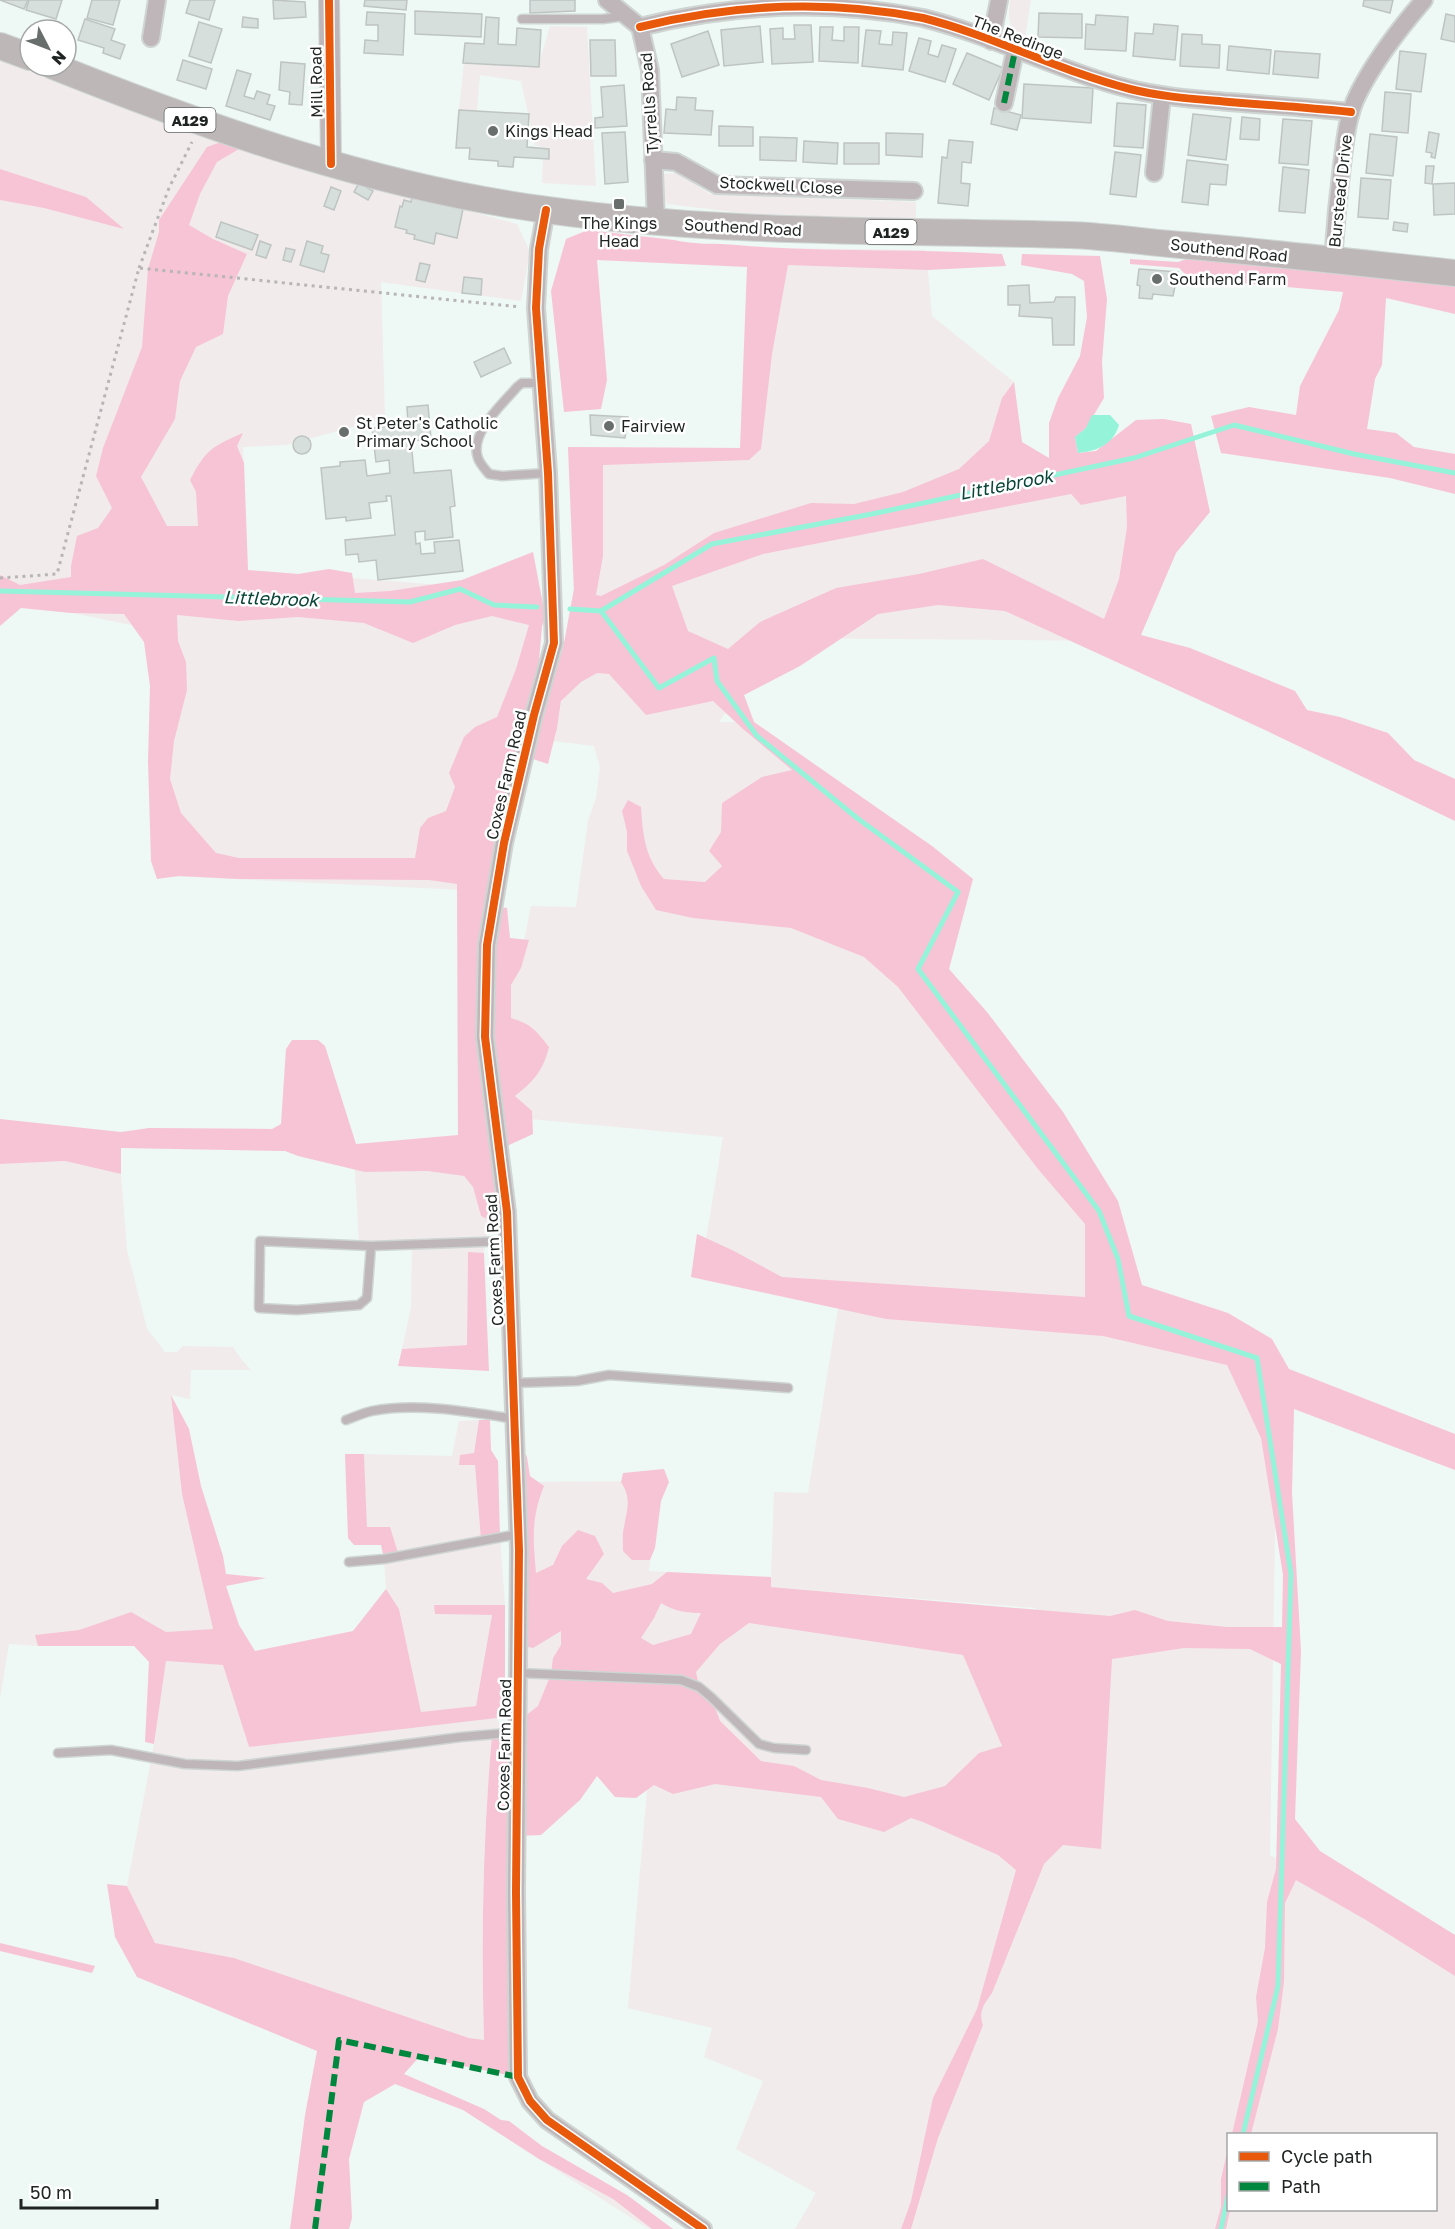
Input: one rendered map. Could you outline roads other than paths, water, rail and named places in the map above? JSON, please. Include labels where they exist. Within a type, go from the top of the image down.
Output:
[{"type":"main road","points":[[0,46],[18,53]]},
{"type":"main road","name":"Southend Road","points":[[78,76],[201,124],[331,164],[386,179],[546,210],[656,223],[761,230],[1074,236],[1229,249],[1455,273]]},
{"type":"street","points":[[151,38],[157,0]]},
{"type":"street","name":"Mill Road","points":[[329,0],[331,164]]},
{"type":"street","points":[[607,0],[640,27]]},
{"type":"street","points":[[991,41],[999,0]]},
{"type":"street","name":"Burstead Drive","points":[[1333,261],[1336,213],[1351,112],[1357,95],[1383,52],[1424,0]]},
{"type":"street","name":"The Redinge","points":[[640,27],[689,15],[762,5],[834,2],[924,18],[1095,80],[1162,96],[1351,112]]},
{"type":"street","name":"Tyrrells Road","points":[[640,27],[650,70],[656,223]]},
{"type":"street","points":[[1004,103],[1015,51]]},
{"type":"street","points":[[1154,173],[1162,96]]},
{"type":"street","name":"Stockwell Close","points":[[653,160],[676,162],[717,185],[914,191]]},
{"type":"street","name":"Coxes Farm Road","points":[[546,210],[539,249],[536,308],[548,473],[554,643],[534,715],[504,843],[487,945],[485,1038],[507,1212],[519,1534],[516,1892],[518,2077],[530,2101],[547,2120],[702,2229]]},
{"type":"lane","points":[[522,19],[603,19],[626,16]]},
{"type":"lane","points":[[542,383],[522,383],[518,387],[478,434],[477,450],[478,460],[489,474],[502,476],[548,473]]},
{"type":"lane","points":[[371,1246],[367,1298],[359,1305],[297,1310],[259,1308],[260,1241],[371,1246],[508,1241]]},
{"type":"lane","points":[[513,1383],[577,1381],[609,1375],[788,1388]]},
{"type":"lane","points":[[346,1420],[373,1411],[432,1408],[514,1419]]},
{"type":"lane","points":[[349,1562],[384,1559],[519,1534]]},
{"type":"lane","points":[[519,1673],[681,1680],[699,1687],[759,1744],[774,1748],[806,1750]]},
{"type":"lane","points":[[58,1752],[111,1750],[185,1764],[238,1766],[461,1737],[519,1732]]},
{"type":"waterway","name":"Littlebrook","points":[[570,609],[601,611],[712,544],[872,514],[1134,458],[1234,425],[1354,454],[1455,473]]},
{"type":"waterway","name":"Littlebrook","points":[[0,591],[410,602],[460,589],[494,605],[537,607]]},
{"type":"waterway","points":[[601,611],[659,688],[714,658],[717,681],[757,736],[857,818],[958,892],[918,969],[1099,1211],[1118,1259],[1129,1316],[1257,1358],[1291,1574],[1278,1986],[1243,2133]]},
{"type":"waterway","points":[[1221,2229],[1227,2201]]},
{"type":"place","name":"Kings Head","points":[[493,131]]},
{"type":"place","name":"The Kings Head","points":[[619,204]]},
{"type":"place","name":"Southend Farm","points":[[1157,279]]},
{"type":"place","name":"Fairview","points":[[609,426]]},
{"type":"place","name":"St Peter's Catholic Primary School","points":[[344,432]]}]
